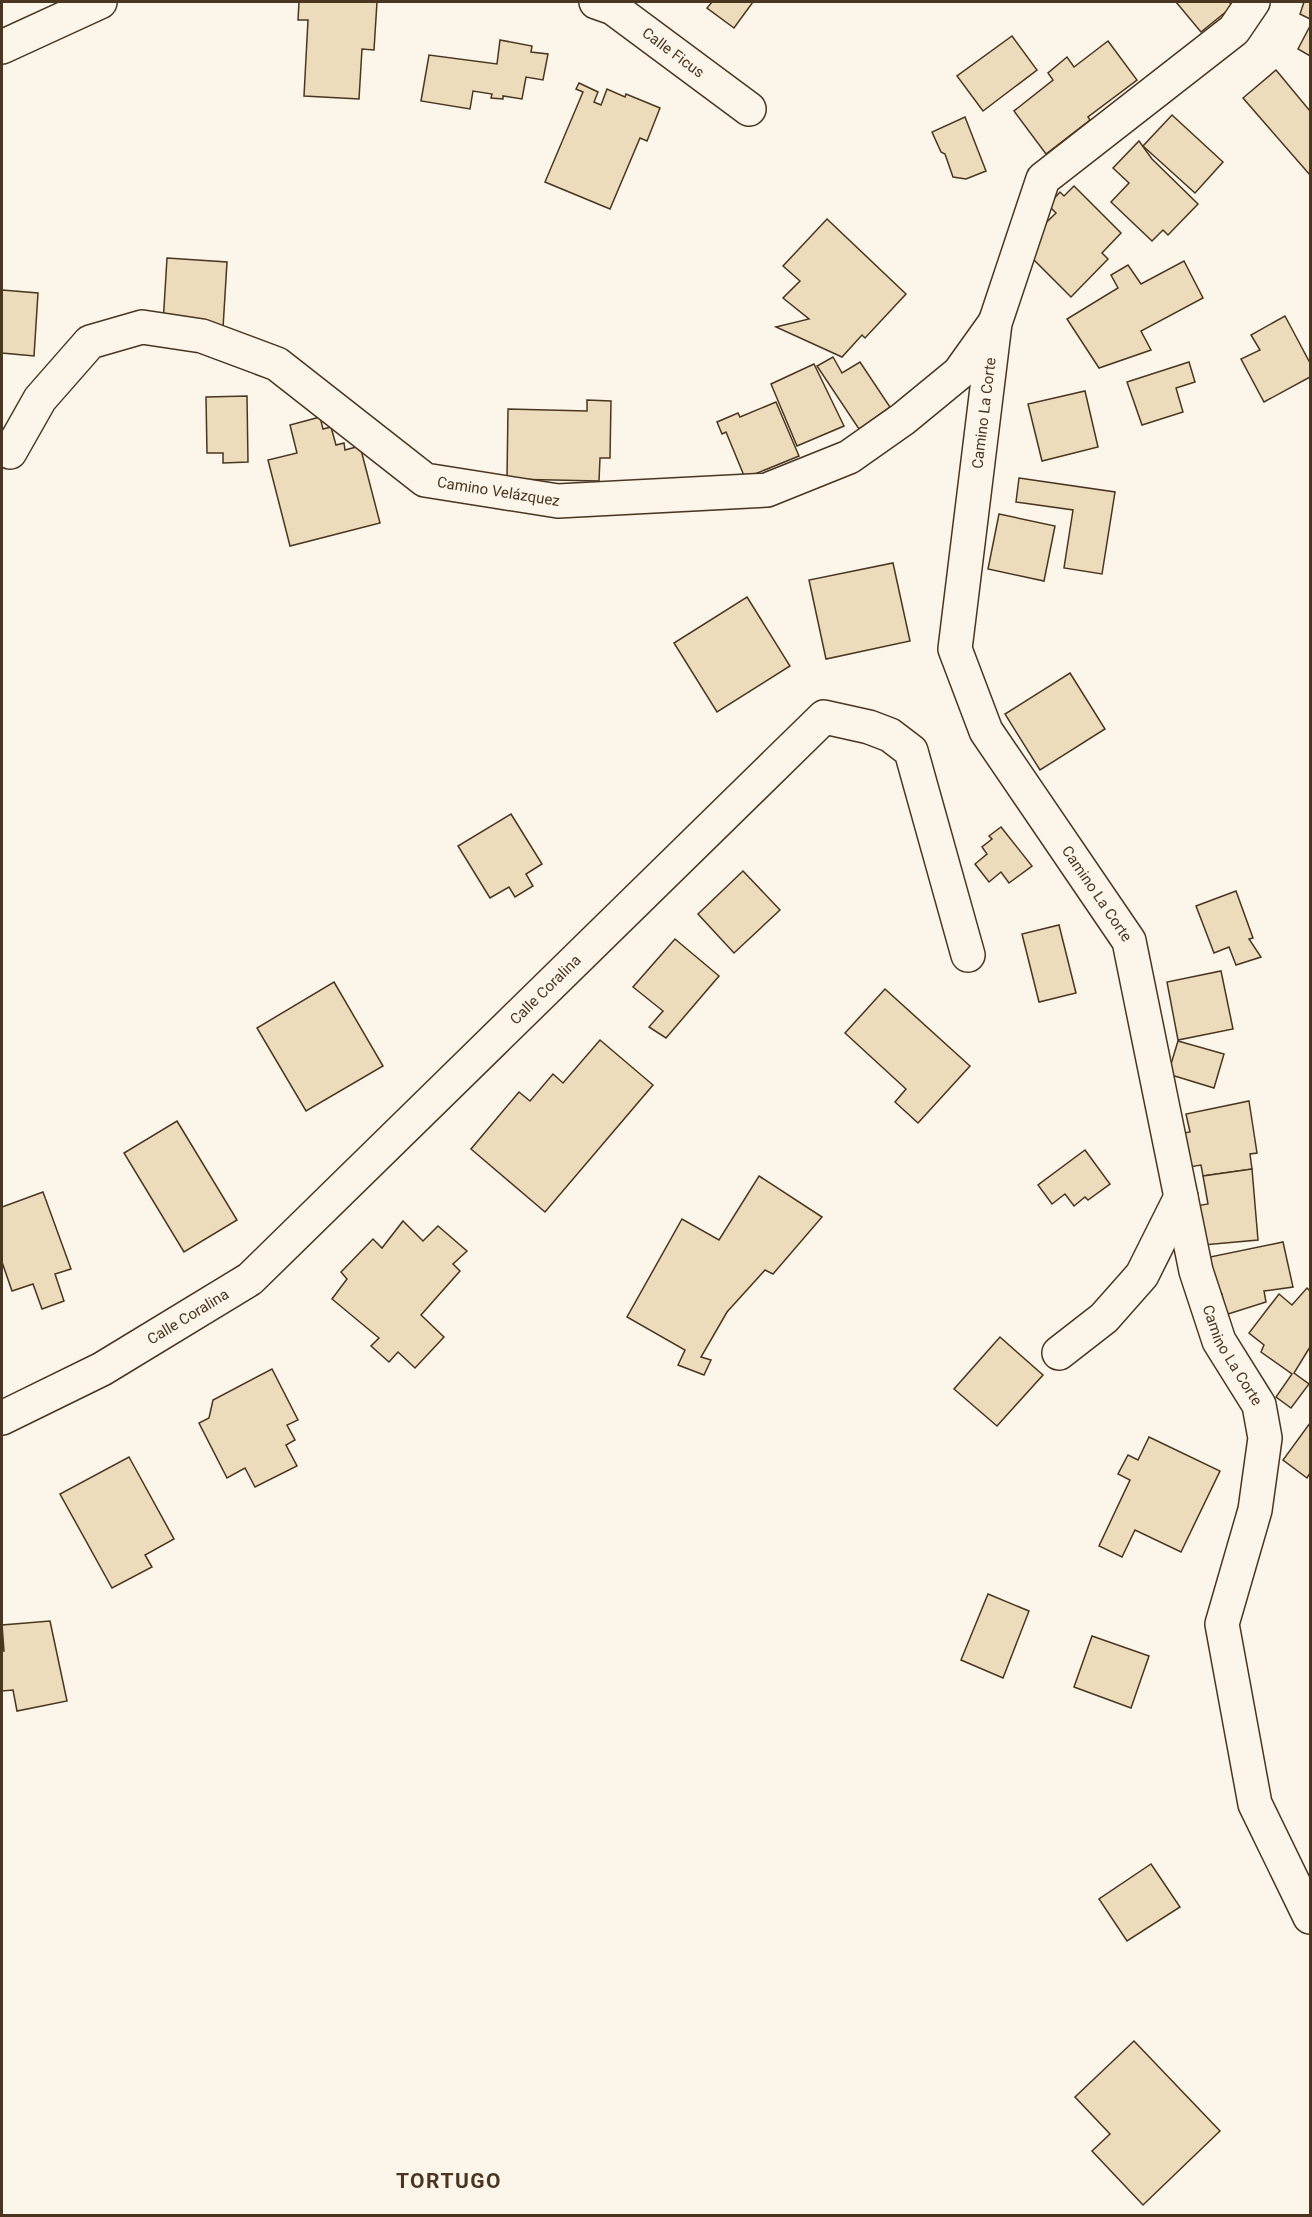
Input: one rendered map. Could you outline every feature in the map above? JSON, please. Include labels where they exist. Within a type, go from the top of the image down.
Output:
[{"type":"street","points":[[2,47],[100,2]]},
{"type":"street","name":"Calle Ficus","points":[[596,2],[613,8],[749,109]]},
{"type":"street","name":"Camino La Corte","points":[[1253,2],[1234,30],[1043,179],[995,323],[955,648],[986,731],[1129,941],[1196,1271],[1219,1341],[1259,1405],[1265,1438],[1255,1510],[1222,1624],[1255,1804],[1311,1917]]},
{"type":"street","name":"Camino Velázquez","points":[[10,452],[40,399],[90,342],[142,327],[202,336],[277,364],[425,480],[558,501],[767,490],[849,457],[903,419],[959,373],[995,323]]},
{"type":"street","name":"Calle Coralina","points":[[2,1418],[102,1369],[250,1279],[824,717],[869,727],[890,735],[911,751],[968,956]]},
{"type":"street","points":[[1059,1353],[1104,1318],[1142,1275],[1181,1197]]},
{"type":"building","points":[[299,2],[377,2],[374,50],[362,49],[359,99],[304,96],[308,20],[298,20]]},
{"type":"building","points":[[712,2],[753,2],[734,28],[707,8]]},
{"type":"building","points":[[1176,2],[1229,2],[1233,6],[1201,32]]},
{"type":"building","points":[[1304,2],[1310,2],[1310,19],[1300,14]]},
{"type":"building","points":[[1310,26],[1310,56],[1298,49]]},
{"type":"building","points":[[1012,36],[1037,70],[983,111],[957,76]]},
{"type":"building","points":[[500,40],[532,46],[531,52],[548,54],[543,80],[526,77],[522,99],[503,96],[503,99],[491,98],[492,94],[473,91],[470,109],[421,101],[429,55],[497,64]]},
{"type":"building","points":[[1108,41],[1137,80],[1088,117],[1090,120],[1046,154],[1014,111],[1053,80],[1048,73],[1067,57],[1074,67]]},
{"type":"building","points":[[1276,70],[1310,111],[1310,175],[1243,98]]},
{"type":"building","points":[[579,83],[598,92],[594,102],[601,105],[607,89],[660,108],[647,141],[640,138],[610,209],[545,182],[583,92],[576,89]]},
{"type":"building","points":[[1172,115],[1223,162],[1195,193],[1143,146]]},
{"type":"building","points":[[965,117],[986,171],[966,179],[953,177],[945,154],[941,152],[932,132]]},
{"type":"building","points":[[1139,141],[1152,159],[1198,204],[1168,235],[1163,230],[1152,241],[1111,202],[1129,183],[1113,168]]},
{"type":"building","points":[[1074,186],[1121,233],[1102,253],[1108,259],[1071,297],[1021,247],[1056,213],[1048,205],[1060,192],[1064,196]]},
{"type":"building","points":[[827,219],[906,294],[865,338],[862,335],[842,357],[776,327],[809,319],[783,298],[800,281],[783,266]]},
{"type":"building","points":[[167,258],[227,262],[223,328],[163,324]]},
{"type":"building","points":[[1184,261],[1203,298],[1141,331],[1151,350],[1099,368],[1067,319],[1118,288],[1111,275],[1128,265],[1141,284]]},
{"type":"building","points":[[2,290],[38,293],[34,356],[2,353]]},
{"type":"building","points":[[1285,316],[1310,363],[1310,377],[1264,402],[1241,359],[1260,350],[1251,335]]},
{"type":"building","points":[[833,357],[842,373],[860,362],[890,407],[859,429],[817,366]]},
{"type":"building","points":[[1189,362],[1195,382],[1176,388],[1183,412],[1142,425],[1127,382]]},
{"type":"building","points":[[814,364],[844,426],[797,446],[771,384]]},
{"type":"building","points":[[1085,391],[1098,447],[1042,461],[1028,404]]},
{"type":"building","points":[[247,396],[248,462],[223,463],[223,453],[207,453],[206,397]]},
{"type":"building","points":[[587,400],[611,401],[610,458],[600,458],[599,481],[507,479],[508,409],[587,411]]},
{"type":"building","points":[[776,402],[799,456],[745,478],[726,432],[722,434],[717,422],[738,413],[740,417]]},
{"type":"building","points":[[320,417],[323,429],[331,427],[336,445],[344,443],[345,450],[360,446],[380,523],[290,546],[268,460],[297,453],[290,425]]},
{"type":"building","points":[[1019,478],[1115,492],[1102,574],[1064,568],[1073,510],[1016,502]]},
{"type":"building","points":[[999,514],[1055,526],[1044,581],[988,569]]},
{"type":"building","points":[[893,563],[910,641],[826,659],[809,580]]},
{"type":"building","points":[[747,597],[790,666],[717,712],[674,643]]},
{"type":"building","points":[[1070,673],[1105,729],[1040,770],[1005,714]]},
{"type":"building","points":[[511,814],[542,864],[526,874],[533,886],[515,897],[509,887],[490,898],[458,846]]},
{"type":"building","points":[[1001,827],[1032,866],[1009,883],[1001,872],[989,882],[975,864],[987,854],[982,847],[992,839],[989,836]]},
{"type":"building","points":[[743,871],[780,910],[734,953],[698,914]]},
{"type":"building","points":[[1236,891],[1253,938],[1249,939],[1261,957],[1236,965],[1229,947],[1214,953],[1196,906]]},
{"type":"building","points":[[1059,925],[1076,993],[1039,1002],[1022,934]]},
{"type":"building","points":[[675,939],[719,976],[666,1038],[649,1027],[663,1011],[633,987]]},
{"type":"building","points":[[1221,971],[1233,1029],[1178,1040],[1167,982]]},
{"type":"building","points":[[334,982],[383,1066],[306,1111],[257,1028]]},
{"type":"building","points":[[885,989],[970,1066],[918,1123],[895,1102],[906,1089],[845,1033]]},
{"type":"building","points":[[600,1040],[653,1085],[545,1212],[471,1149],[519,1092],[530,1101],[553,1074],[563,1083]]},
{"type":"building","points":[[1178,1041],[1224,1054],[1214,1088],[1168,1074]]},
{"type":"building","points":[[1249,1101],[1257,1153],[1250,1154],[1252,1169],[1203,1176],[1201,1165],[1183,1168],[1177,1134],[1190,1132],[1186,1114]]},
{"type":"building","points":[[177,1121],[237,1220],[184,1252],[124,1153]]},
{"type":"building","points":[[1085,1150],[1110,1184],[1088,1200],[1085,1197],[1074,1206],[1065,1194],[1052,1204],[1038,1185]]},
{"type":"building","points":[[1252,1169],[1258,1240],[1203,1245],[1196,1206],[1208,1204],[1203,1176]]},
{"type":"building","points":[[759,1176],[822,1217],[773,1274],[765,1270],[727,1312],[701,1357],[711,1360],[704,1375],[678,1365],[685,1350],[627,1317],[682,1219],[719,1240]]},
{"type":"building","points":[[43,1192],[71,1269],[55,1274],[64,1301],[42,1309],[33,1284],[12,1291],[2,1262],[2,1207]]},
{"type":"building","points":[[403,1221],[423,1241],[438,1226],[467,1251],[453,1264],[460,1271],[421,1315],[444,1337],[415,1368],[398,1352],[389,1362],[371,1346],[379,1338],[332,1299],[347,1279],[341,1272],[373,1239],[382,1248]]},
{"type":"building","points":[[1283,1242],[1293,1287],[1264,1291],[1266,1302],[1225,1315],[1222,1294],[1216,1294],[1210,1257]]},
{"type":"building","points":[[1307,1288],[1310,1291],[1310,1347],[1294,1373],[1309,1384],[1291,1408],[1276,1397],[1292,1374],[1261,1352],[1264,1345],[1249,1333],[1279,1294],[1292,1305]]},
{"type":"building","points":[[1000,1337],[1043,1375],[997,1426],[954,1389]]},
{"type":"building","points":[[272,1369],[298,1420],[287,1425],[295,1440],[286,1445],[297,1466],[255,1487],[245,1468],[227,1478],[199,1423],[209,1418],[213,1400]]},
{"type":"building","points":[[1310,1423],[1310,1473],[1307,1478],[1283,1460]]},
{"type":"building","points":[[1149,1437],[1220,1471],[1181,1552],[1135,1530],[1122,1557],[1099,1546],[1130,1480],[1118,1474],[1128,1455],[1138,1460]]},
{"type":"building","points":[[129,1457],[174,1539],[145,1555],[152,1567],[112,1588],[60,1494]]},
{"type":"building","points":[[988,1594],[1029,1611],[1003,1678],[961,1660]]},
{"type":"building","points":[[50,1621],[67,1701],[17,1711],[13,1690],[2,1691],[2,1651],[4,1651],[2,1625]]},
{"type":"building","points":[[1092,1636],[1149,1656],[1131,1708],[1074,1687]]},
{"type":"building","points":[[1151,1864],[1180,1907],[1127,1941],[1099,1899]]},
{"type":"building","points":[[1134,2041],[1220,2131],[1143,2205],[1092,2151],[1110,2134],[1075,2097]]},
{"type":"district","name":"TORTUGO","points":[[449,2181]]}]
